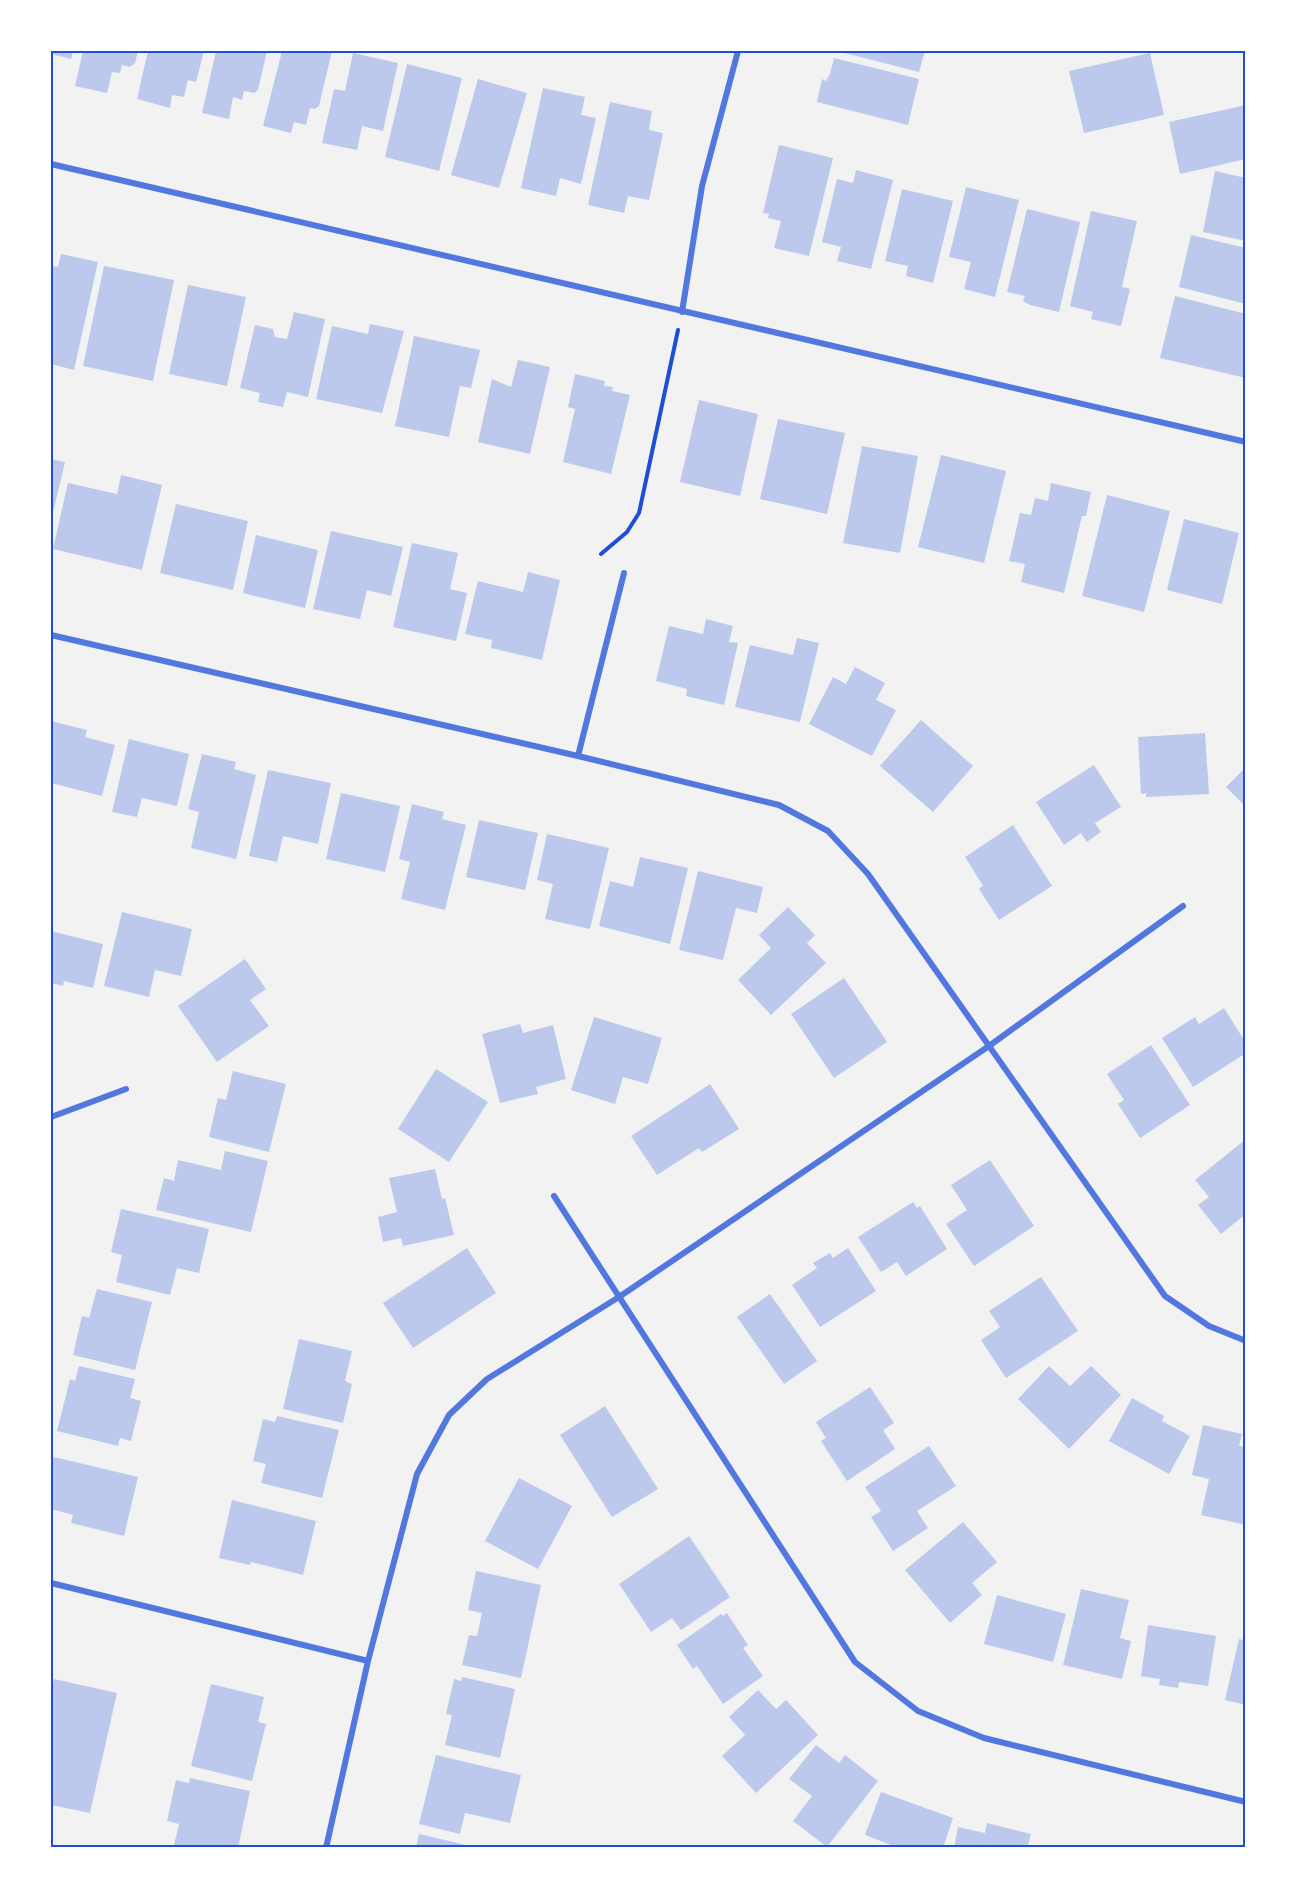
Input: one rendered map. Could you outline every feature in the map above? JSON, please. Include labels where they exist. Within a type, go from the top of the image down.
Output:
[{"type":"street","points":[[682,312],[702,186],[738,51]]},
{"type":"street","points":[[51,164],[1246,442]]},
{"type":"street","points":[[578,756],[624,573]]},
{"type":"street","points":[[51,635],[578,756],[779,805],[828,831],[868,874],[1165,1296],[1209,1326],[1246,1341]]},
{"type":"street","points":[[326,1848],[368,1661],[417,1474],[449,1415],[487,1379],[619,1297],[989,1046],[1183,906]]},
{"type":"street","points":[[51,1117],[126,1089]]},
{"type":"street","points":[[554,1196],[855,1662],[918,1711],[984,1737],[1246,1802]]},
{"type":"street","points":[[51,1583],[368,1661]]},
{"type":"path","points":[[602,554],[627,532],[639,513],[682,312]]},
{"type":"building","points":[[51,51],[73,51],[71,59],[51,54]]},
{"type":"building","points":[[83,51],[138,51],[135,63],[130,67],[122,65],[120,73],[112,72],[107,93],[75,86]]},
{"type":"building","points":[[148,51],[204,51],[196,82],[188,80],[184,97],[172,95],[170,108],[137,99]]},
{"type":"building","points":[[216,51],[267,51],[258,90],[254,93],[244,91],[242,100],[233,97],[229,119],[202,113]]},
{"type":"building","points":[[282,51],[332,51],[319,106],[315,109],[310,108],[306,125],[294,122],[291,133],[263,126]]},
{"type":"building","points":[[837,51],[925,51],[919,72]]},
{"type":"building","points":[[353,53],[398,63],[383,131],[362,126],[357,150],[322,143],[334,89],[345,91]]},
{"type":"building","points":[[1150,53],[1164,115],[1084,133],[1069,71]]},
{"type":"building","points":[[834,58],[919,79],[908,125],[817,102],[822,79],[826,81],[830,74]]},
{"type":"building","points":[[407,64],[462,78],[439,171],[385,157]]},
{"type":"building","points":[[478,79],[527,93],[499,188],[451,175]]},
{"type":"building","points":[[543,88],[585,97],[581,115],[596,118],[581,184],[560,178],[556,196],[521,188]]},
{"type":"building","points":[[610,102],[652,111],[649,130],[663,133],[649,200],[628,196],[624,213],[588,205]]},
{"type":"building","points":[[1246,105],[1246,159],[1180,174],[1169,122]]},
{"type":"building","points":[[779,145],[833,158],[809,256],[774,248],[781,221],[768,218],[769,214],[763,213]]},
{"type":"building","points":[[856,170],[893,180],[871,269],[837,261],[841,247],[822,242],[837,179],[853,183]]},
{"type":"building","points":[[1215,171],[1246,178],[1246,241],[1203,232]]},
{"type":"building","points":[[966,187],[1019,200],[995,297],[964,289],[971,262],[949,257]]},
{"type":"building","points":[[902,189],[953,201],[933,283],[906,276],[908,266],[885,261]]},
{"type":"building","points":[[1027,209],[1080,222],[1059,312],[1030,305],[1023,301],[1025,296],[1007,292]]},
{"type":"building","points":[[1091,211],[1137,221],[1122,287],[1130,289],[1121,326],[1091,319],[1093,312],[1070,306]]},
{"type":"building","points":[[1191,235],[1246,248],[1246,304],[1179,287]]},
{"type":"building","points":[[61,254],[98,262],[74,370],[51,364],[51,266],[58,267]]},
{"type":"building","points":[[104,266],[174,280],[153,381],[83,366]]},
{"type":"building","points":[[188,285],[246,297],[227,386],[169,374]]},
{"type":"building","points":[[1175,296],[1246,314],[1246,378],[1160,358]]},
{"type":"building","points":[[294,312],[325,319],[308,397],[287,392],[283,407],[258,402],[260,393],[240,388],[255,325],[273,329],[275,337],[287,339]]},
{"type":"building","points":[[370,324],[404,331],[382,413],[316,399],[332,326],[368,334]]},
{"type":"building","points":[[414,336],[480,350],[471,388],[460,386],[449,437],[395,426]]},
{"type":"building","points":[[518,360],[550,367],[530,454],[478,442],[492,379],[511,387]]},
{"type":"building","points":[[575,374],[605,381],[604,386],[613,387],[612,391],[630,395],[611,474],[563,462],[575,409],[568,407]]},
{"type":"building","points":[[699,400],[758,414],[740,496],[680,482]]},
{"type":"building","points":[[778,419],[845,433],[827,514],[760,499]]},
{"type":"building","points":[[862,446],[918,456],[900,553],[843,543]]},
{"type":"building","points":[[941,455],[1006,471],[984,563],[918,547]]},
{"type":"building","points":[[51,459],[65,462],[52,517],[51,517]]},
{"type":"building","points":[[121,475],[162,485],[142,570],[53,549],[68,483],[117,494]]},
{"type":"building","points":[[1051,483],[1091,492],[1086,516],[1082,516],[1064,593],[1021,582],[1025,564],[1009,561],[1020,513],[1031,515],[1035,498],[1048,501]]},
{"type":"building","points":[[1107,495],[1170,511],[1144,612],[1082,596]]},
{"type":"building","points":[[176,504],[248,521],[233,590],[160,573]]},
{"type":"building","points":[[1184,519],[1239,533],[1222,604],[1167,590]]},
{"type":"building","points":[[331,531],[403,547],[391,596],[367,590],[360,619],[313,609]]},
{"type":"building","points":[[256,535],[318,550],[305,608],[243,593]]},
{"type":"building","points":[[412,543],[458,553],[450,589],[467,593],[456,641],[393,627]]},
{"type":"building","points":[[528,572],[560,580],[542,660],[491,648],[492,640],[465,634],[478,581],[523,592]]},
{"type":"building","points":[[706,619],[733,626],[729,642],[738,643],[724,705],[686,696],[687,689],[656,681],[669,626],[703,634]]},
{"type":"building","points":[[797,638],[819,643],[800,722],[735,707],[750,645],[793,655]]},
{"type":"building","points":[[855,667],[885,683],[876,700],[896,710],[872,756],[809,724],[833,677],[846,684]]},
{"type":"building","points":[[921,720],[973,766],[933,812],[880,766]]},
{"type":"building","points":[[51,721],[87,730],[85,737],[115,745],[102,796],[51,783]]},
{"type":"building","points":[[1205,733],[1209,794],[1146,797],[1146,793],[1141,794],[1138,737]]},
{"type":"building","points":[[129,739],[189,754],[177,806],[142,798],[137,817],[112,812]]},
{"type":"building","points":[[202,754],[236,762],[234,769],[256,775],[236,859],[191,848],[199,812],[188,809]]},
{"type":"building","points":[[1094,765],[1121,807],[1095,823],[1101,832],[1087,842],[1081,833],[1064,845],[1036,802]]},
{"type":"building","points":[[1246,767],[1246,807],[1226,787]]},
{"type":"building","points":[[268,770],[331,783],[318,844],[283,836],[277,862],[249,856]]},
{"type":"building","points":[[341,793],[400,806],[385,872],[326,859]]},
{"type":"building","points":[[412,804],[444,812],[442,819],[466,825],[445,910],[401,899],[410,862],[399,859]]},
{"type":"building","points":[[479,820],[538,833],[525,890],[466,877]]},
{"type":"building","points":[[1013,825],[1052,886],[999,920],[979,889],[983,886],[965,857]]},
{"type":"building","points":[[547,834],[609,848],[590,929],[545,919],[553,884],[537,880]]},
{"type":"building","points":[[640,857],[688,868],[670,944],[599,926],[610,881],[633,887]]},
{"type":"building","points":[[698,871],[763,887],[757,913],[736,908],[723,960],[679,950]]},
{"type":"building","points":[[788,907],[815,935],[807,943],[826,963],[771,1015],[738,980],[771,948],[759,935]]},
{"type":"building","points":[[122,912],[192,929],[181,976],[155,970],[149,997],[104,986]]},
{"type":"building","points":[[51,931],[103,944],[93,988],[64,981],[63,986],[51,983]]},
{"type":"building","points":[[245,959],[266,989],[250,1000],[269,1026],[217,1062],[178,1006]]},
{"type":"building","points":[[844,978],[887,1042],[834,1078],[791,1014]]},
{"type":"building","points":[[1224,1008],[1246,1043],[1246,1053],[1193,1087],[1162,1038],[1195,1017],[1199,1024]]},
{"type":"building","points":[[594,1017],[662,1038],[648,1084],[623,1077],[615,1104],[571,1090]]},
{"type":"building","points":[[520,1024],[523,1033],[553,1025],[566,1079],[536,1087],[538,1094],[500,1103],[482,1034]]},
{"type":"building","points":[[1151,1045],[1190,1105],[1140,1138],[1118,1104],[1124,1100],[1107,1074]]},
{"type":"building","points":[[436,1069],[488,1102],[449,1162],[398,1129]]},
{"type":"building","points":[[233,1071],[286,1084],[269,1152],[209,1137],[218,1098],[226,1100]]},
{"type":"building","points":[[710,1084],[739,1129],[702,1152],[699,1148],[657,1175],[631,1136]]},
{"type":"building","points":[[1246,1139],[1246,1214],[1221,1234],[1198,1205],[1209,1197],[1195,1180]]},
{"type":"building","points":[[225,1151],[268,1161],[251,1232],[156,1210],[164,1178],[174,1181],[178,1160],[221,1170]]},
{"type":"building","points":[[990,1160],[1034,1226],[974,1266],[946,1224],[967,1210],[951,1185]]},
{"type":"building","points":[[435,1169],[454,1235],[403,1246],[401,1238],[383,1242],[378,1217],[397,1212],[389,1178]]},
{"type":"building","points":[[913,1202],[917,1208],[920,1206],[947,1249],[906,1276],[897,1262],[881,1272],[858,1237]]},
{"type":"building","points":[[121,1209],[209,1229],[199,1273],[177,1268],[170,1295],[116,1282],[122,1255],[111,1252]]},
{"type":"building","points":[[467,1248],[496,1293],[413,1348],[383,1303]]},
{"type":"building","points":[[848,1248],[876,1291],[820,1327],[792,1285],[817,1268],[813,1263],[830,1253],[833,1258]]},
{"type":"building","points":[[1041,1277],[1078,1331],[1006,1378],[981,1340],[1000,1327],[989,1311]]},
{"type":"building","points":[[97,1289],[152,1302],[135,1370],[73,1355],[82,1316],[89,1318]]},
{"type":"building","points":[[770,1294],[817,1361],[784,1384],[737,1317]]},
{"type":"building","points":[[299,1339],[352,1351],[345,1381],[352,1384],[343,1423],[283,1409]]},
{"type":"building","points":[[79,1366],[135,1379],[130,1398],[141,1401],[131,1441],[120,1438],[118,1446],[57,1431],[70,1379],[75,1381]]},
{"type":"building","points":[[1049,1366],[1070,1386],[1091,1366],[1121,1395],[1069,1449],[1018,1399]]},
{"type":"building","points":[[870,1387],[894,1423],[883,1430],[895,1449],[847,1481],[821,1441],[826,1438],[816,1422]]},
{"type":"building","points":[[1132,1398],[1164,1416],[1162,1421],[1190,1436],[1169,1474],[1109,1441]]},
{"type":"building","points":[[605,1406],[658,1489],[612,1517],[560,1435]]},
{"type":"building","points":[[277,1416],[339,1430],[322,1498],[261,1483],[266,1464],[253,1461],[263,1419],[275,1422]]},
{"type":"building","points":[[1203,1425],[1242,1434],[1239,1446],[1246,1447],[1246,1525],[1201,1515],[1209,1479],[1192,1475]]},
{"type":"building","points":[[929,1446],[956,1486],[917,1511],[928,1528],[893,1551],[871,1517],[881,1511],[865,1487]]},
{"type":"building","points":[[54,1457],[138,1477],[124,1536],[71,1523],[73,1515],[51,1509],[51,1468]]},
{"type":"building","points":[[519,1478],[572,1506],[538,1569],[485,1541]]},
{"type":"building","points":[[232,1500],[316,1521],[303,1575],[251,1562],[250,1565],[219,1558]]},
{"type":"building","points":[[963,1522],[997,1562],[972,1583],[982,1595],[950,1623],[905,1570]]},
{"type":"building","points":[[689,1536],[730,1597],[681,1630],[672,1618],[651,1632],[619,1584]]},
{"type":"building","points":[[476,1571],[541,1585],[521,1678],[462,1665],[469,1635],[477,1636],[482,1613],[468,1610]]},
{"type":"building","points":[[1081,1589],[1129,1600],[1120,1638],[1131,1641],[1122,1679],[1063,1665]]},
{"type":"building","points":[[997,1595],[1066,1614],[1053,1662],[984,1644]]},
{"type":"building","points":[[727,1613],[748,1645],[743,1648],[763,1676],[723,1704],[697,1666],[693,1669],[677,1645],[721,1614],[723,1616]]},
{"type":"building","points":[[1148,1625],[1216,1636],[1208,1686],[1179,1682],[1178,1688],[1159,1685],[1160,1679],[1141,1676]]},
{"type":"building","points":[[1239,1639],[1246,1641],[1246,1705],[1225,1700]]},
{"type":"building","points":[[462,1677],[515,1689],[500,1758],[445,1745],[452,1715],[446,1714],[454,1679],[461,1681]]},
{"type":"building","points":[[54,1679],[117,1693],[90,1813],[51,1805],[51,1692]]},
{"type":"building","points":[[211,1684],[264,1697],[258,1722],[266,1724],[252,1781],[191,1766]]},
{"type":"building","points":[[758,1690],[776,1709],[786,1700],[818,1735],[756,1793],[722,1756],[745,1735],[729,1717]]},
{"type":"building","points":[[816,1745],[839,1763],[845,1755],[878,1781],[827,1847],[793,1821],[812,1796],[789,1779]]},
{"type":"building","points":[[436,1755],[521,1775],[510,1823],[465,1813],[460,1834],[419,1824]]},
{"type":"building","points":[[190,1778],[250,1791],[238,1848],[186,1848],[174,1845],[179,1824],[167,1821],[176,1780],[189,1783]]},
{"type":"building","points":[[881,1792],[953,1818],[943,1848],[890,1848],[891,1845],[865,1835]]},
{"type":"building","points":[[987,1823],[1031,1834],[1027,1848],[954,1848],[958,1827],[985,1833]]},
{"type":"building","points":[[419,1834],[475,1847],[416,1848]]}]
